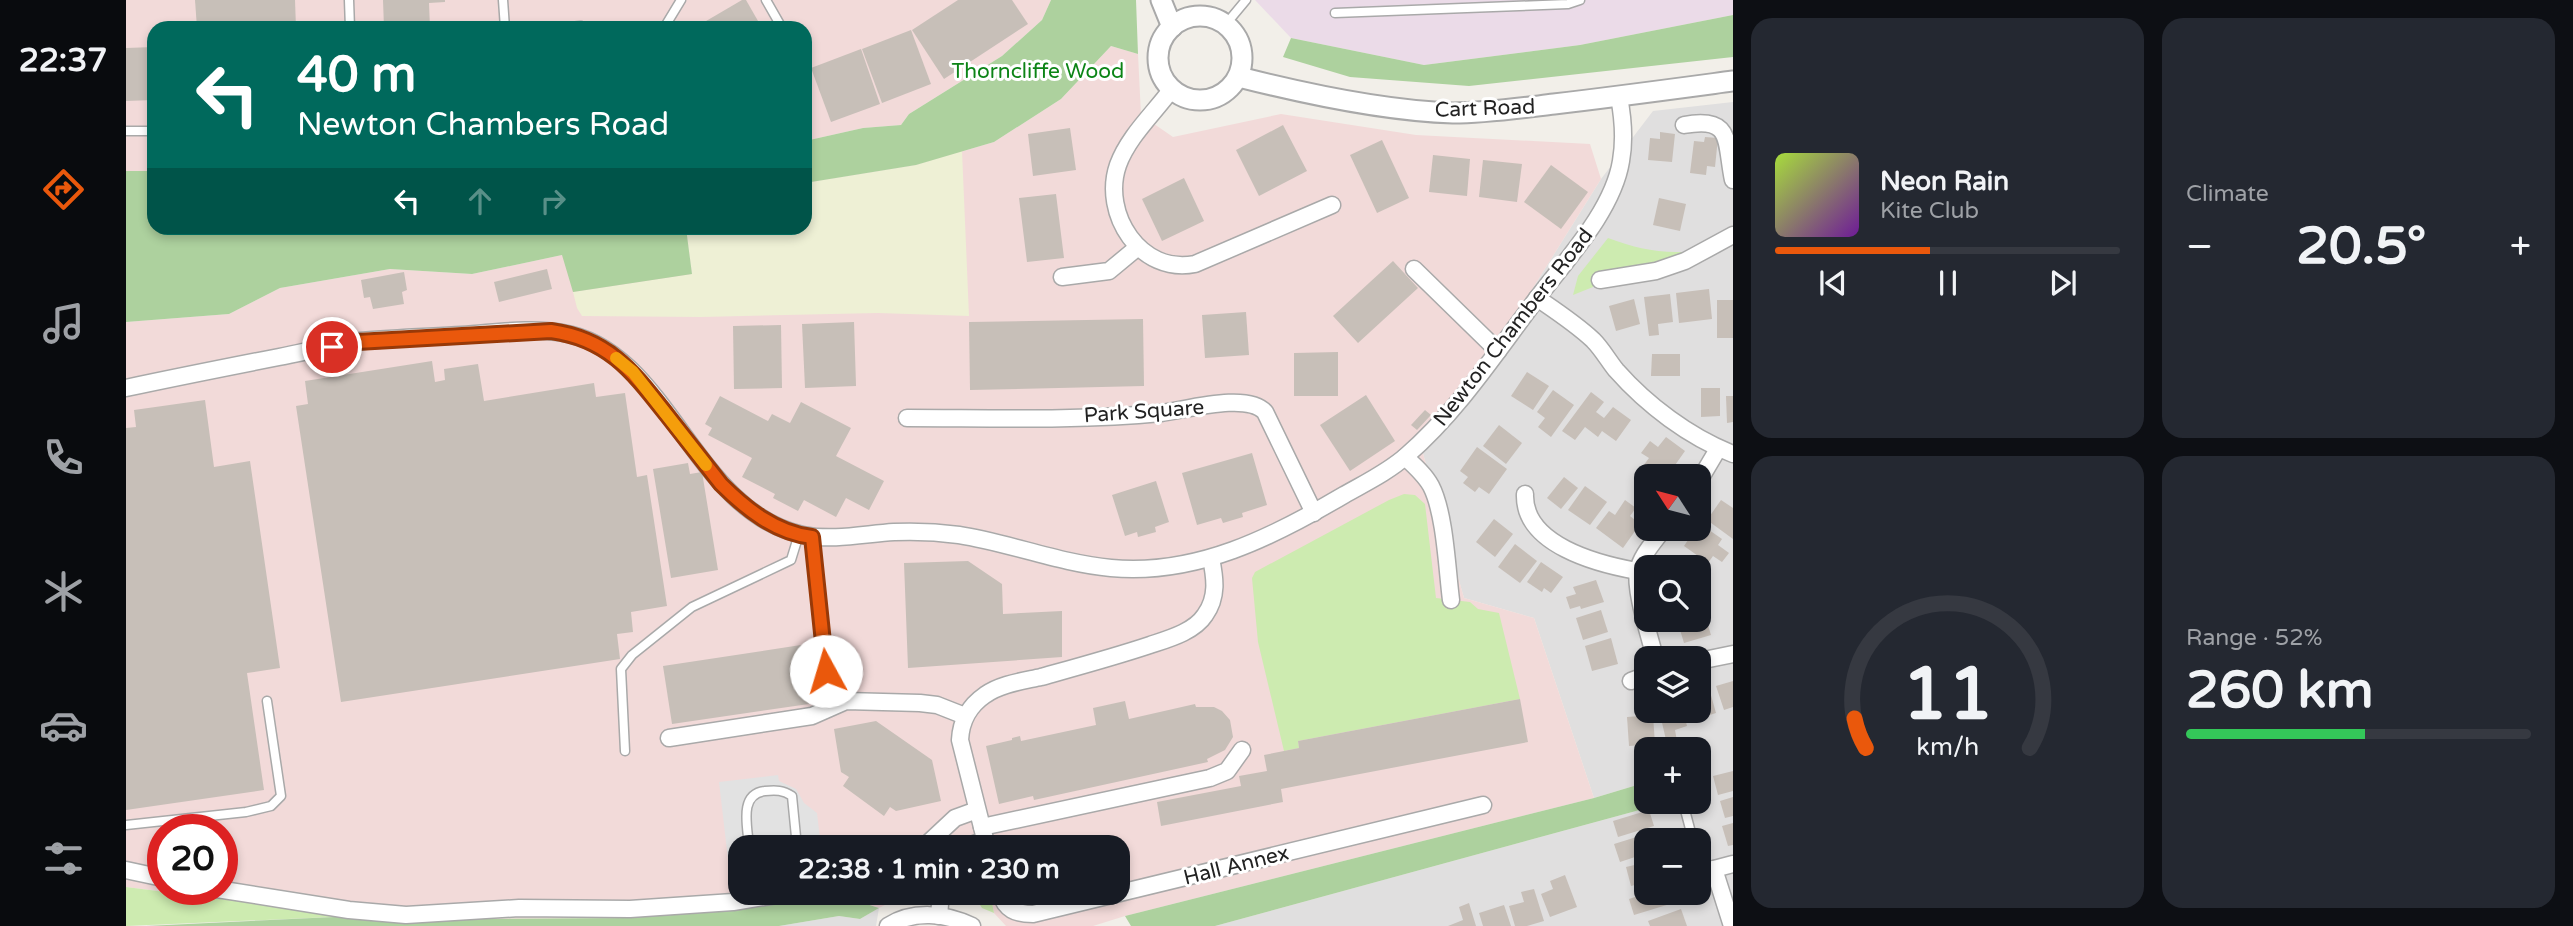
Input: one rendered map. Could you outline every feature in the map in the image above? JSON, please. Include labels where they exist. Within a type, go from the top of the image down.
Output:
[{"type":"street","points":[[1161,0],[1172,27]]},
{"type":"street","points":[[1211,17],[1226,24],[1235,33],[1242,48],[1242,66],[1239,77],[1228,91],[1213,99],[1200,101],[1187,99],[1171,90],[1157,61],[1163,37],[1172,27],[1186,18],[1211,17]]},
{"type":"street","name":"Cart Road","points":[[1239,77],[1373,104],[1453,113],[1619,97],[1733,81]]},
{"type":"street","points":[[1171,90],[1122,157],[1115,177],[1120,219],[1130,239],[1154,259],[1172,266],[1195,264],[1332,205]]},
{"type":"street","name":"Newton Chambers Road","points":[[126,387],[357,342],[522,331],[569,334],[591,342],[633,372],[721,484],[736,499],[770,523],[806,535],[848,537],[897,532],[954,535],[1043,556],[1112,568],[1162,567],[1211,558],[1234,552],[1314,513],[1388,470],[1438,425],[1498,351],[1594,221],[1619,173],[1623,131],[1619,97]]},
{"type":"street","points":[[1684,125],[1699,122],[1713,123],[1721,127],[1725,134],[1733,180]]},
{"type":"street","points":[[1600,280],[1656,271],[1685,261],[1733,235]]},
{"type":"street","points":[[1062,277],[1109,271],[1138,247]]},
{"type":"street","points":[[1414,269],[1498,351]]},
{"type":"street","points":[[1537,298],[1594,341],[1645,399],[1681,426],[1726,451],[1712,467]]},
{"type":"street","name":"Park Square","points":[[907,418],[1159,413],[1249,403],[1265,412],[1314,513]]},
{"type":"street","points":[[1405,457],[1420,471],[1434,494],[1439,510],[1451,600]]},
{"type":"street","points":[[1525,494],[1528,516],[1539,529],[1565,548],[1603,565],[1634,570]]},
{"type":"street","points":[[984,835],[960,740],[965,716],[976,701],[990,691],[1170,639],[1195,625],[1207,613],[1213,600],[1215,587],[1211,558]]},
{"type":"street","points":[[1711,659],[1733,654]]},
{"type":"street","points":[[669,738],[812,716],[846,701],[937,705],[965,716]]},
{"type":"street","points":[[996,835],[1210,778],[1227,771],[1242,750]]},
{"type":"street","name":"Hall Annex","points":[[1130,891],[1483,805]]},
{"type":"street","points":[[937,835],[955,818],[977,810]]},
{"type":"street","points":[[1711,868],[1733,864]]},
{"type":"street","points":[[126,870],[147,875]]},
{"type":"street","points":[[1711,885],[1732,926]]},
{"type":"street","points":[[238,892],[349,910],[406,915],[519,908],[630,909],[728,899]]},
{"type":"street","points":[[940,905],[940,916]]},
{"type":"street","name":"Hall Annex","points":[[1005,905],[1023,914],[1070,905]]},
{"type":"street","points":[[888,926],[908,918],[926,915],[960,920],[972,926]]},
{"type":"lane","points":[[349,0],[350,21]]},
{"type":"lane","points":[[503,0],[504,21]]},
{"type":"lane","points":[[669,21],[681,0]]},
{"type":"lane","points":[[766,0],[778,21]]},
{"type":"lane","points":[[1226,24],[1246,0]]},
{"type":"lane","points":[[1335,13],[1568,4],[1580,0]]},
{"type":"lane","points":[[126,131],[147,131]]},
{"type":"lane","points":[[806,535],[830,707]]},
{"type":"lane","points":[[625,751],[621,669],[632,655],[692,607],[791,560],[806,535]]},
{"type":"lane","points":[[126,825],[246,812],[271,806],[281,796],[267,701]]},
{"type":"lane","points":[[748,835],[746,806],[749,799],[757,792],[771,791],[784,791],[792,796],[796,835]]},
{"type":"shaded area","points":[[126,0],[1051,0],[1042,20],[1002,56],[909,114],[901,125],[863,128],[812,139],[812,21],[147,21],[147,171],[126,171]]},
{"type":"shaded area","points":[[1255,0],[1733,0],[1733,15],[1580,45],[1424,65],[1291,38]]},
{"type":"shaded area","points":[[1111,46],[1138,54],[1141,115],[1173,137],[1281,114],[1416,135],[1590,144],[1601,179],[1511,323],[1422,450],[1464,598],[1534,618],[1594,798],[1093,926],[1006,926],[994,913],[992,905],[1130,905],[1130,835],[728,835],[728,905],[757,905],[627,918],[466,919],[355,916],[238,901],[238,814],[147,814],[147,890],[126,887],[126,322],[229,314],[280,288],[390,269],[472,274],[562,255],[692,274],[687,235],[812,235],[812,182],[916,165],[994,142],[1061,99]]},
{"type":"shaded area","points":[[1733,102],[1733,926],[1215,926],[1634,812],[1634,814],[1711,814],[1711,737],[1634,737],[1634,786],[1594,798],[1534,618],[1464,598],[1422,450],[1511,323],[1601,179],[1653,111]]},
{"type":"shaded area","points":[[778,775],[779,781],[796,789],[804,803],[817,813],[820,835],[728,835],[728,859],[719,782]]},
{"type":"shaded area","points":[[879,908],[876,926],[779,926],[839,916],[860,919]]},
{"type":"green space","name":"Thorncliffe Wood","points":[[1051,0],[1136,0],[1138,54],[1111,46],[1061,99],[994,142],[916,165],[812,182],[812,139],[863,128],[901,125],[909,114],[1002,56],[1042,20]]},
{"type":"green space","points":[[1733,15],[1733,57],[1469,86],[1350,77],[1283,57],[1291,38],[1424,65],[1580,45]]},
{"type":"green space","points":[[962,151],[969,316],[878,313],[701,317],[582,316],[577,308],[573,292],[692,274],[687,235],[812,235],[812,182],[916,165]]},
{"type":"green space","points":[[126,171],[147,171],[147,235],[687,235],[692,274],[573,292],[562,255],[472,274],[390,269],[280,288],[229,314],[126,322]]},
{"type":"green space","points":[[1608,238],[1644,249],[1682,252],[1683,256],[1655,264],[1594,274],[1593,287],[1573,295],[1578,276]]},
{"type":"green space","points":[[1404,494],[1415,495],[1425,504],[1436,598],[1470,602],[1478,609],[1499,613],[1520,699],[1298,741],[1299,748],[1284,751],[1258,642],[1252,578],[1255,572]]},
{"type":"green space","points":[[1634,786],[1634,812],[1215,926],[1131,926],[1125,916]]},
{"type":"green space","points":[[126,887],[147,890],[147,905],[238,905],[238,901],[355,916],[126,926]]},
{"type":"green space","points":[[757,905],[870,905],[879,908],[860,919],[839,916],[779,926],[146,926],[355,916],[466,919],[627,918]]},
{"type":"green space","points":[[980,905],[992,905],[994,913]]},
{"type":"building","points":[[195,0],[295,0],[296,21],[196,21]]},
{"type":"building","points":[[383,0],[445,0],[429,3],[430,21],[384,21]]},
{"type":"building","points":[[746,0],[758,21],[706,21]]},
{"type":"building","points":[[958,0],[1012,0],[1028,24],[944,79],[912,30]]},
{"type":"building","points":[[911,30],[931,84],[882,103],[862,49]]},
{"type":"building","points":[[147,47],[147,100],[126,101],[126,48]]},
{"type":"building","points":[[861,49],[880,104],[831,122],[812,68]]},
{"type":"building","points":[[1283,125],[1307,171],[1259,196],[1236,150]]},
{"type":"building","points":[[1070,128],[1076,170],[1033,176],[1028,134]]},
{"type":"building","points":[[1660,132],[1675,134],[1672,162],[1648,160],[1650,138],[1660,139]]},
{"type":"building","points":[[1705,137],[1718,138],[1715,167],[1707,166],[1706,175],[1690,173],[1694,141],[1704,142]]},
{"type":"building","points":[[1382,140],[1409,198],[1377,213],[1350,155]]},
{"type":"building","points":[[1433,155],[1470,159],[1467,196],[1429,192]]},
{"type":"building","points":[[1483,160],[1522,164],[1517,202],[1479,197]]},
{"type":"building","points":[[1551,165],[1588,192],[1561,229],[1524,202]]},
{"type":"building","points":[[1184,178],[1204,221],[1162,241],[1142,199]]},
{"type":"building","points":[[1056,194],[1064,258],[1027,262],[1019,198]]},
{"type":"building","points":[[1659,198],[1686,204],[1680,231],[1653,225]]},
{"type":"building","points":[[1393,261],[1418,288],[1358,343],[1333,316]]},
{"type":"building","points":[[547,269],[552,289],[499,302],[494,282]]},
{"type":"building","points":[[404,272],[407,290],[402,292],[404,304],[373,309],[370,297],[364,298],[361,280]]},
{"type":"building","points":[[1709,289],[1712,319],[1679,323],[1676,293]]},
{"type":"building","points":[[1670,294],[1673,322],[1658,324],[1659,335],[1649,336],[1644,297]]},
{"type":"building","points":[[1634,299],[1640,324],[1616,331],[1609,306]]},
{"type":"building","points":[[1717,300],[1733,300],[1733,338],[1717,338]]},
{"type":"building","points":[[1246,312],[1249,355],[1205,358],[1202,315]]},
{"type":"building","points":[[1143,319],[1144,386],[970,390],[969,322]]},
{"type":"building","points":[[854,322],[856,386],[805,388],[802,324]]},
{"type":"building","points":[[781,325],[782,388],[734,389],[733,326]]},
{"type":"building","points":[[1338,352],[1338,396],[1294,396],[1294,353]]},
{"type":"building","points":[[1652,354],[1680,354],[1680,376],[1651,376]]},
{"type":"building","points":[[432,361],[435,382],[445,380],[444,369],[478,364],[484,401],[594,383],[596,397],[625,393],[637,477],[647,475],[667,606],[631,612],[633,632],[617,634],[620,659],[341,702],[296,406],[308,404],[305,381]]},
{"type":"building","points":[[1527,372],[1549,386],[1533,410],[1511,396]]},
{"type":"building","points":[[1701,388],[1720,388],[1720,416],[1701,417]]},
{"type":"building","points":[[1553,390],[1574,405],[1551,437],[1538,427],[1545,418],[1537,412]]},
{"type":"building","points":[[1591,392],[1604,402],[1596,412],[1604,418],[1613,407],[1631,420],[1616,441],[1602,431],[1598,437],[1585,427],[1575,440],[1562,431]]},
{"type":"building","points":[[1366,395],[1395,441],[1350,471],[1320,425]]},
{"type":"building","points":[[720,396],[768,421],[772,414],[790,423],[801,402],[851,428],[836,456],[884,481],[869,510],[846,498],[836,517],[804,500],[798,511],[773,498],[775,494],[742,477],[752,458],[708,435],[712,428],[705,424]]},
{"type":"building","points":[[1726,396],[1733,396],[1733,422],[1727,423]]},
{"type":"building","points":[[205,400],[214,467],[250,461],[280,668],[247,673],[264,790],[126,810],[126,428],[136,427],[134,410]]},
{"type":"building","points":[[1425,410],[1431,415],[1417,430],[1411,425]]},
{"type":"building","points":[[1499,425],[1522,443],[1506,464],[1483,446]]},
{"type":"building","points":[[1666,437],[1685,451],[1676,464],[1645,464],[1649,458],[1641,453],[1650,441],[1658,447]]},
{"type":"building","points":[[1477,447],[1507,469],[1489,494],[1479,487],[1475,492],[1463,483],[1468,477],[1460,471]]},
{"type":"building","points":[[1252,453],[1267,505],[1223,523],[1221,518],[1197,525],[1182,473]]},
{"type":"building","points":[[688,463],[690,474],[702,472],[718,570],[671,578],[653,469]]},
{"type":"building","points":[[1564,477],[1578,488],[1561,509],[1547,498]]},
{"type":"building","points":[[1156,481],[1169,522],[1155,527],[1156,532],[1138,537],[1137,532],[1125,536],[1112,495]]},
{"type":"building","points":[[1585,486],[1607,502],[1590,525],[1568,510]]},
{"type":"building","points":[[1625,500],[1634,507],[1630,516],[1634,519],[1634,532],[1623,548],[1596,528],[1609,511],[1615,515]]},
{"type":"building","points":[[1721,500],[1733,508],[1733,539],[1712,524],[1712,513]]},
{"type":"building","points":[[1494,519],[1513,534],[1495,557],[1476,542]]},
{"type":"building","points":[[1712,532],[1722,539],[1718,545],[1729,553],[1722,562],[1713,556],[1711,559],[1711,555],[1697,555],[1684,546],[1687,541],[1712,541]]},
{"type":"building","points":[[1515,544],[1537,561],[1520,583],[1498,567]]},
{"type":"building","points":[[968,561],[1002,584],[1003,614],[1062,611],[1062,657],[908,668],[904,563]]},
{"type":"building","points":[[1541,562],[1563,577],[1551,593],[1544,588],[1542,592],[1527,582]]},
{"type":"building","points":[[1596,580],[1604,602],[1581,609],[1580,606],[1570,609],[1566,597],[1576,594],[1573,587]]},
{"type":"building","points":[[1601,610],[1608,632],[1583,640],[1576,618]]},
{"type":"building","points":[[1681,632],[1710,632],[1711,635],[1684,643]]},
{"type":"building","points":[[1611,638],[1618,664],[1592,671],[1585,646]]},
{"type":"building","points":[[801,645],[809,704],[672,724],[663,666]]},
{"type":"building","points":[[1733,681],[1733,707],[1724,710],[1716,686]]},
{"type":"building","points":[[1711,695],[1716,713],[1711,715]]},
{"type":"building","points":[[1520,699],[1528,742],[1281,789],[1283,802],[1161,826],[1157,802],[1241,786],[1239,776],[1267,771],[1264,755],[1299,748],[1298,741]]},
{"type":"building","points":[[1125,701],[1129,719],[1195,704],[1196,707],[1214,707],[1230,720],[1233,737],[1225,750],[1207,759],[1208,762],[1034,800],[1033,796],[999,804],[986,746],[1020,736],[1021,741],[1096,725],[1093,708]]},
{"type":"building","points":[[1634,716],[1634,723],[1654,723],[1655,737],[1634,737],[1634,746],[1629,746],[1627,717]]},
{"type":"building","points":[[876,721],[932,760],[941,801],[896,811],[890,807],[884,816],[843,786],[849,777],[841,772],[834,729]]},
{"type":"building","points":[[1662,723],[1686,723],[1687,726],[1675,730],[1676,737],[1665,737]]},
{"type":"building","points":[[1733,771],[1733,791],[1718,795],[1713,776]]},
{"type":"building","points":[[1733,797],[1733,816],[1725,818],[1720,801]]},
{"type":"building","points":[[1636,814],[1650,814],[1654,826],[1634,828],[1634,832],[1618,837],[1613,821]]},
{"type":"building","points":[[1733,823],[1733,845],[1728,846],[1722,826]]},
{"type":"building","points":[[1634,838],[1634,857],[1620,862],[1614,844]]},
{"type":"building","points":[[1634,865],[1634,885],[1631,886],[1626,867]]},
{"type":"building","points":[[1565,875],[1577,907],[1550,917],[1541,894],[1553,889],[1550,881]]},
{"type":"building","points":[[1534,889],[1544,921],[1515,926],[1509,906],[1524,902],[1521,892]]},
{"type":"building","points":[[1634,897],[1634,905],[1667,905],[1634,915],[1629,899]]},
{"type":"building","points":[[1469,903],[1476,926],[1448,926],[1463,920],[1459,907]]},
{"type":"building","points":[[1504,905],[1511,926],[1483,926],[1479,913]]},
{"type":"building","points":[[1681,909],[1687,926],[1650,926],[1648,921]]},
{"type":"slow traffic","points":[[616,358],[633,372],[706,465]]},
{"type":"route","points":[[332,347],[357,342],[551,331],[591,342],[612,355],[633,372],[721,484],[736,499],[770,523],[812,537],[826,671]]}]
